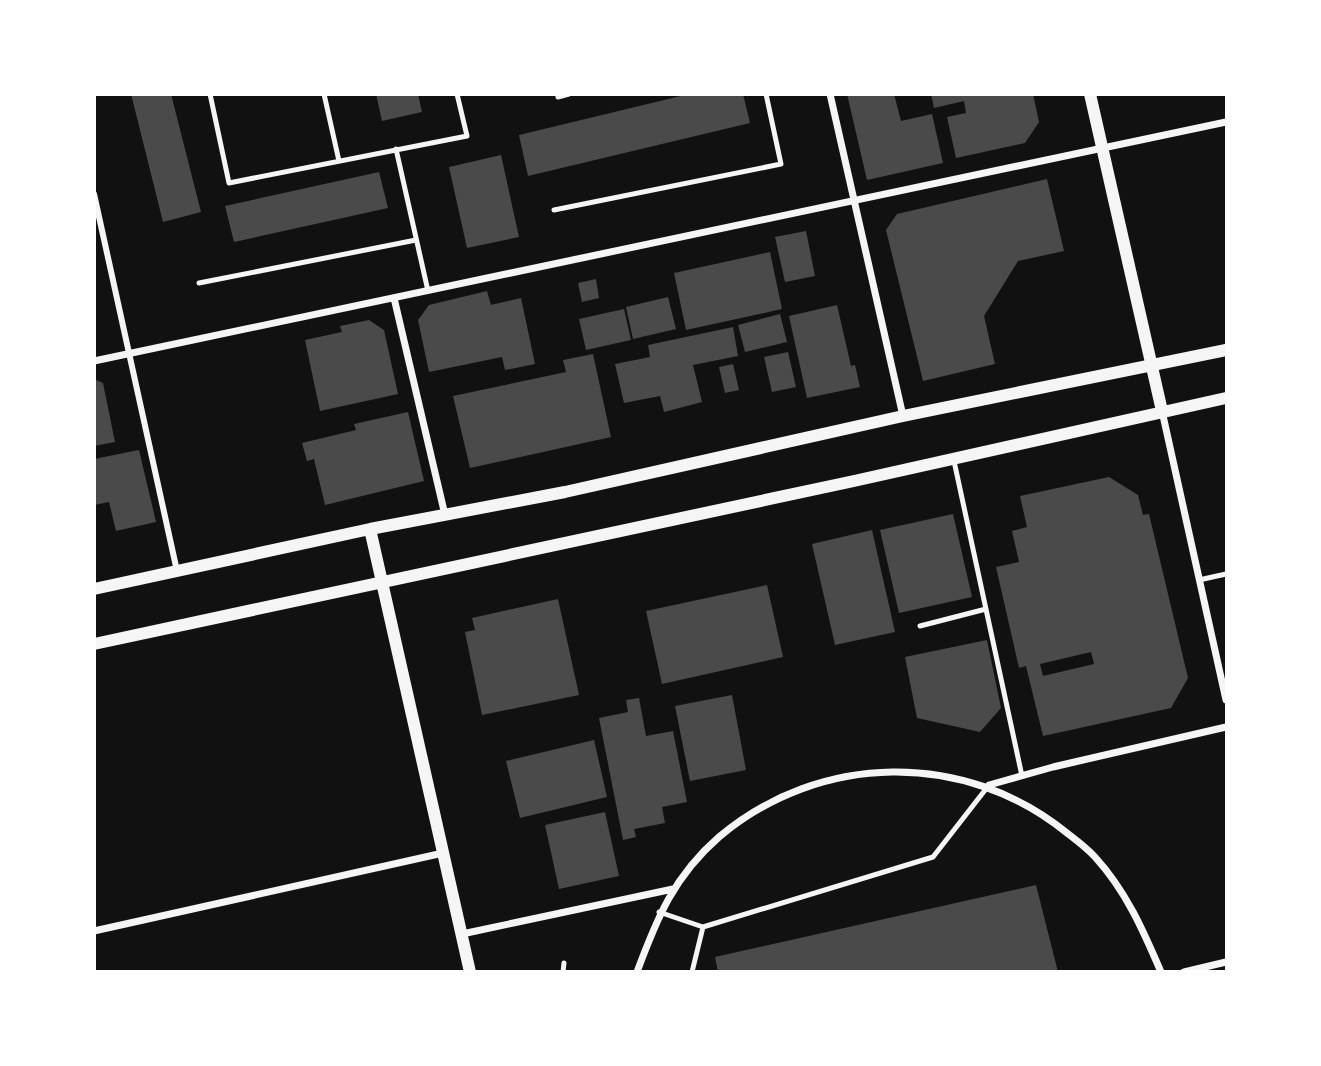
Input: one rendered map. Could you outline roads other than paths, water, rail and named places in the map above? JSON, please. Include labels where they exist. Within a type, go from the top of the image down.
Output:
[{"type":"street","points":[[830,94],[903,416]]},
{"type":"street","points":[[1090,94],[1227,700]]},
{"type":"street","points":[[94,361],[1227,122]]},
{"type":"street","points":[[94,194],[132,353],[177,571]]},
{"type":"street","points":[[394,298],[445,515]]},
{"type":"street","points":[[94,589],[370,529],[565,492],[903,416],[1227,350]]},
{"type":"street","points":[[94,644],[382,584],[1227,398]]},
{"type":"street","points":[[370,529],[470,971]]},
{"type":"street","points":[[989,785],[1227,727]]},
{"type":"street","points":[[637,971],[659,912],[673,889],[719,837],[776,799],[802,788],[869,772],[925,772],[989,785],[1042,812],[1094,855],[1135,910],[1161,971]]},
{"type":"street","points":[[94,931],[443,853]]},
{"type":"street","points":[[462,934],[673,889]]},
{"type":"street","points":[[1184,971],[1227,962]]},
{"type":"lane","points":[[210,94],[229,183],[467,136],[457,94]]},
{"type":"lane","points":[[324,94],[339,161]]},
{"type":"lane","points":[[558,94],[558,97],[569,94]]},
{"type":"lane","points":[[554,210],[781,164],[766,94]]},
{"type":"lane","points":[[396,149],[428,291]]},
{"type":"lane","points":[[199,283],[416,240]]},
{"type":"lane","points":[[953,458],[1022,776]]},
{"type":"lane","points":[[1199,580],[1227,574]]},
{"type":"lane","points":[[919,626],[986,609]]},
{"type":"lane","points":[[659,912],[703,927],[933,856],[989,785]]},
{"type":"lane","points":[[692,971],[703,927]]},
{"type":"lane","points":[[563,971],[564,963]]}]
